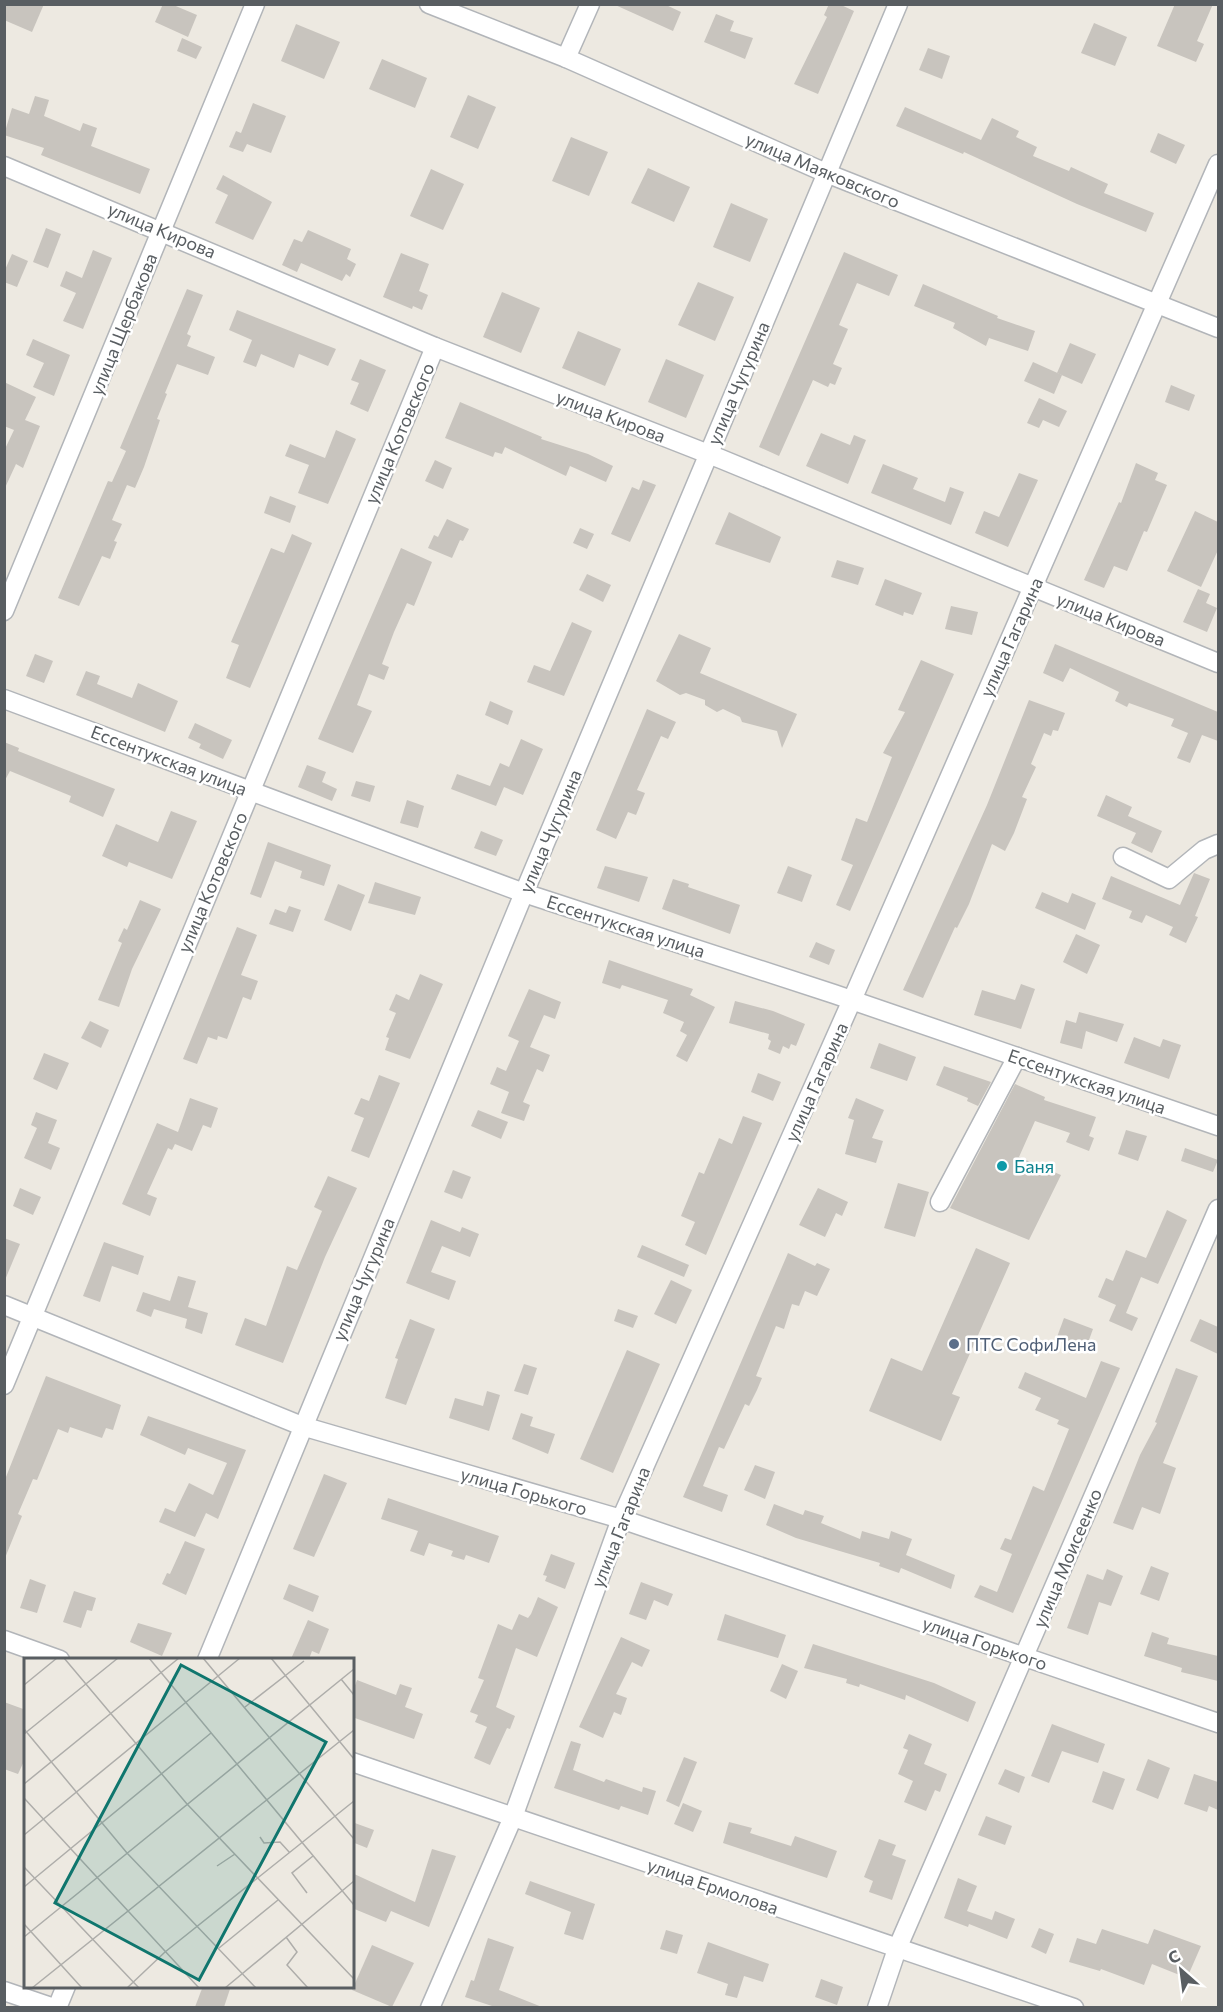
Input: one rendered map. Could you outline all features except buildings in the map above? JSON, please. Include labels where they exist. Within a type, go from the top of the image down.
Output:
[{"type":"street","name":"улица Щербакова","points":[[4,611],[255,4]]},
{"type":"street","name":"улица Маяковского","points":[[429,4],[566,58],[826,173],[1218,328]]},
{"type":"street","points":[[566,58],[590,4]]},
{"type":"street","name":"улица Чугурина","points":[[207,1658],[524,893],[898,4]]},
{"type":"street","name":"улица Гагарина","points":[[430,2007],[513,1817],[621,1519],[1034,587],[1218,164]]},
{"type":"street","name":"улица Кирова","points":[[4,165],[435,347],[709,454],[1218,663]]},
{"type":"street","name":"улица Котовского","points":[[4,1385],[435,347]]},
{"type":"street","name":"Ессентукская улица","points":[[4,699],[524,893],[852,1000],[1218,1126]]},
{"type":"street","points":[[1123,857],[1169,879],[1204,850],[1218,844]]},
{"type":"street","points":[[940,1202],[1017,1057]]},
{"type":"street","name":"улица Моисеенко","points":[[877,2007],[897,1949],[1218,1209]]},
{"type":"street","name":"улица Горького","points":[[4,1305],[302,1426],[621,1519],[1218,1723]]},
{"type":"street","points":[[4,1640],[57,1658]]},
{"type":"street","name":"улица Ермолова","points":[[354,1763],[897,1949],[1074,2007]]},
{"type":"street","points":[[4,1991],[55,2007],[65,1988]]},
{"type":"place","name":"Баня","points":[[1002,1166]]},
{"type":"place","name":"ПТС СофиЛена","points":[[954,1344]]}]
